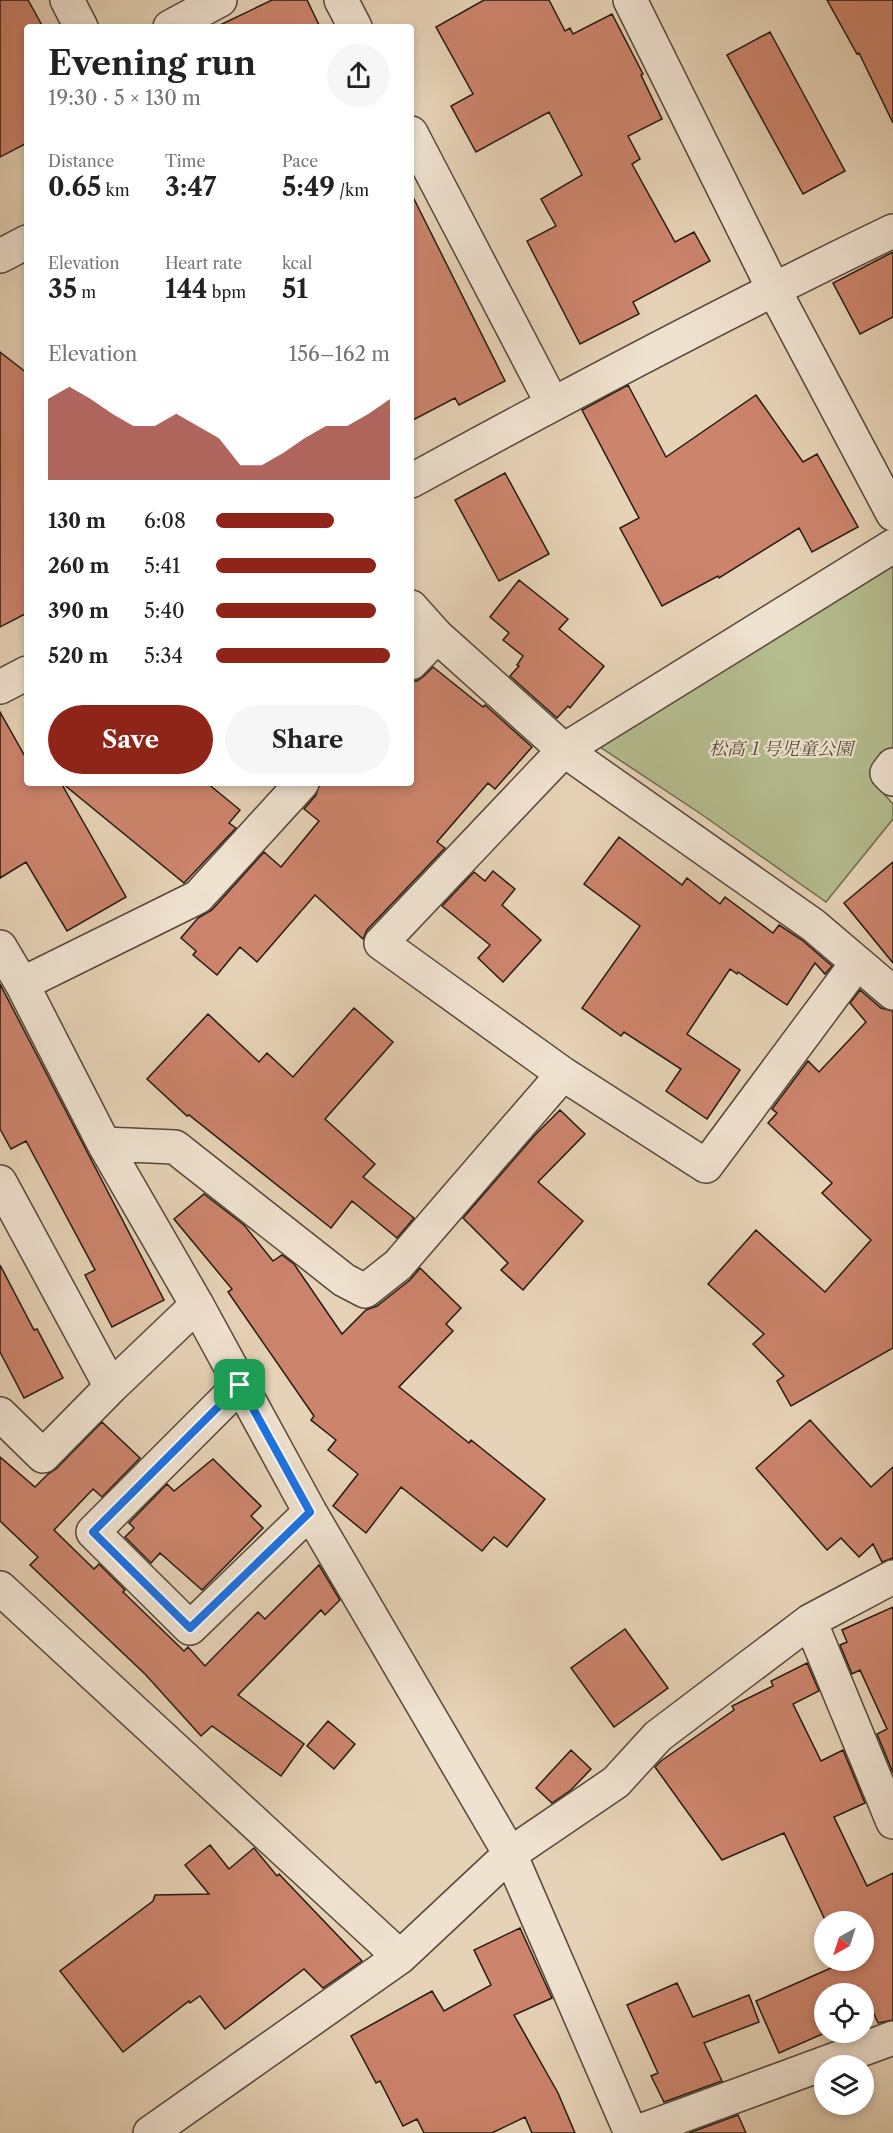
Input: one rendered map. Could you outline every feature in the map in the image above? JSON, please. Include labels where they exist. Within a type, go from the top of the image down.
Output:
[{"type":"street","points":[[67,0],[79,24]]},
{"type":"street","points":[[176,24],[220,0]]},
{"type":"street","points":[[341,0],[353,24]]},
{"type":"street","points":[[630,0],[773,288],[893,514]]},
{"type":"street","points":[[414,139],[552,403]]},
{"type":"street","points":[[414,479],[552,403],[773,288],[893,231]]},
{"type":"street","points":[[0,256],[24,244]]},
{"type":"street","points":[[857,963],[706,1166],[563,1074],[381,943],[564,750],[893,546]]},
{"type":"street","points":[[414,610],[436,636],[564,750],[813,926],[893,993]]},
{"type":"street","points":[[414,660],[436,636]]},
{"type":"street","points":[[0,687],[24,675]]},
{"type":"street","points":[[893,765],[887,773],[893,779]]},
{"type":"street","points":[[22,984],[198,897],[299,786]]},
{"type":"street","points":[[0,947],[22,984],[104,1144],[197,1305],[310,1512],[510,1854],[631,2133]]},
{"type":"street","points":[[104,1144],[175,1147],[344,1280],[365,1291],[399,1265],[563,1074]]},
{"type":"street","points":[[0,1182],[111,1387]]},
{"type":"street","points":[[0,1414],[43,1456],[197,1305]]},
{"type":"street","points":[[240,1385],[93,1532],[190,1628],[310,1512]]},
{"type":"street","points":[[150,2133],[400,1957],[510,1854],[616,1782],[658,1736],[810,1621],[893,1577]]},
{"type":"street","points":[[0,1588],[400,1957]]},
{"type":"street","points":[[810,1621],[893,1822]]},
{"type":"street","points":[[635,2133],[893,2038]]},
{"type":"green space","name":"松高１号児童公園","points":[[893,565],[893,755],[874,783],[893,804],[893,819],[826,902],[701,814],[597,745]]},
{"type":"building","points":[[0,0],[28,0],[41,24],[24,24],[24,145],[0,157]]},
{"type":"building","points":[[272,0],[307,0],[319,24],[222,24]]},
{"type":"building","points":[[484,0],[549,0],[565,31],[570,28],[573,34],[612,14],[643,74],[641,75],[662,119],[628,136],[640,159],[632,164],[675,242],[694,232],[710,261],[633,302],[639,314],[580,344],[527,241],[556,226],[541,199],[582,175],[549,112],[476,152],[451,106],[473,94],[436,27]]},
{"type":"building","points":[[827,0],[893,0],[893,123],[859,53],[857,54]]},
{"type":"building","points":[[770,32],[845,171],[803,194],[727,55]]},
{"type":"building","points":[[414,199],[505,381],[459,405],[455,398],[414,419]]},
{"type":"building","points":[[893,252],[893,317],[860,334],[833,283]]},
{"type":"building","points":[[0,352],[24,371],[24,615],[0,627]]},
{"type":"building","points":[[628,385],[666,457],[756,395],[803,462],[817,454],[858,527],[812,552],[799,528],[719,578],[718,576],[662,606],[620,528],[639,518],[582,410]]},
{"type":"building","points":[[505,473],[549,554],[499,581],[455,500]]},
{"type":"building","points":[[519,580],[568,619],[559,629],[604,666],[570,708],[568,706],[557,718],[510,676],[519,666],[517,665],[523,656],[503,640],[509,633],[490,617]]},
{"type":"building","points":[[433,667],[483,707],[485,705],[532,747],[495,789],[488,783],[437,842],[445,848],[367,930],[363,939],[315,895],[257,962],[240,947],[217,975],[193,955],[196,951],[181,938],[198,918],[212,910],[264,852],[281,867],[319,821],[304,809],[316,795],[319,786],[414,786],[414,681],[424,676]]},
{"type":"building","points":[[0,712],[24,755],[24,786],[63,786],[126,897],[67,931],[26,862],[0,878]]},
{"type":"building","points":[[66,786],[211,786],[240,810],[229,823],[236,828],[184,883]]},
{"type":"building","points":[[619,837],[682,885],[687,878],[720,904],[725,897],[773,933],[779,925],[802,940],[832,966],[825,974],[815,963],[787,1005],[730,969],[687,1034],[740,1070],[707,1119],[666,1091],[681,1069],[624,1032],[621,1036],[582,1008],[640,926],[584,884]]},
{"type":"building","points":[[893,862],[893,963],[844,903]]},
{"type":"building","points":[[493,871],[515,889],[502,905],[541,940],[503,982],[478,958],[490,945],[442,906],[474,872],[485,881]]},
{"type":"building","points":[[0,984],[164,1300],[112,1327],[85,1275],[95,1270],[26,1141],[11,1149],[0,1129]]},
{"type":"building","points":[[860,990],[881,1008],[893,1011],[893,1348],[791,1406],[777,1381],[784,1376],[753,1344],[764,1334],[708,1284],[756,1230],[825,1292],[871,1240],[822,1193],[832,1183],[768,1123],[777,1113],[772,1109],[808,1061],[819,1072],[866,1022],[850,1003]]},
{"type":"building","points":[[354,1008],[393,1042],[325,1119],[375,1164],[363,1177],[414,1218],[397,1238],[352,1201],[331,1228],[189,1115],[187,1116],[147,1079],[208,1014],[259,1062],[267,1053],[293,1077]]},
{"type":"building","points":[[560,1110],[585,1134],[538,1182],[583,1221],[523,1290],[501,1270],[508,1263],[463,1218],[535,1135]]},
{"type":"building","points":[[204,1194],[244,1225],[273,1261],[282,1255],[294,1264],[342,1334],[366,1310],[377,1306],[410,1280],[420,1268],[461,1308],[446,1324],[453,1331],[399,1387],[469,1443],[471,1440],[545,1499],[507,1547],[494,1537],[482,1551],[401,1487],[366,1533],[333,1506],[358,1474],[328,1450],[336,1440],[311,1420],[314,1416],[228,1292],[232,1289],[174,1219]]},
{"type":"building","points":[[0,1265],[34,1330],[37,1329],[63,1378],[24,1398],[0,1352]]},
{"type":"building","points":[[810,1420],[871,1487],[893,1467],[893,1558],[882,1562],[873,1544],[859,1557],[841,1538],[827,1550],[756,1468]]},
{"type":"building","points":[[102,1422],[140,1458],[102,1497],[93,1489],[54,1530],[94,1569],[99,1564],[125,1590],[123,1592],[184,1651],[188,1647],[205,1666],[258,1612],[265,1619],[319,1565],[340,1600],[325,1615],[321,1610],[238,1695],[304,1744],[281,1776],[212,1726],[201,1736],[145,1674],[30,1565],[38,1557],[0,1521],[0,1457],[35,1487]]},
{"type":"building","points":[[213,1459],[261,1506],[251,1516],[263,1528],[202,1590],[160,1553],[151,1563],[125,1537],[134,1528],[129,1523],[167,1484],[174,1491]]},
{"type":"building","points":[[893,1607],[893,1773],[877,1734],[887,1729],[860,1670],[852,1674],[840,1645],[847,1642],[842,1630]]},
{"type":"building","points":[[625,1629],[668,1688],[614,1727],[571,1668]]},
{"type":"building","points":[[807,1663],[819,1691],[793,1704],[821,1761],[843,1750],[865,1803],[834,1817],[867,1886],[893,1873],[893,2020],[878,2023],[874,2014],[874,1983],[814,1983],[814,2038],[779,2053],[756,2001],[824,1971],[874,1971],[874,1911],[821,1911],[784,1833],[722,1860],[655,1767],[734,1710],[732,1706],[773,1686],[771,1681]]},
{"type":"building","points":[[328,1721],[355,1744],[334,1769],[307,1746]]},
{"type":"building","points":[[571,1750],[591,1769],[571,1790],[552,1803],[536,1788]]},
{"type":"building","points":[[210,1845],[229,1869],[254,1848],[277,1876],[279,1874],[362,1961],[323,1988],[304,1969],[225,2029],[200,1996],[190,2003],[189,2001],[123,2052],[60,1971],[153,1901],[155,1895],[209,1894],[185,1865]]},
{"type":"building","points":[[520,1928],[552,1998],[514,2015],[558,2093],[575,2133],[532,2133],[525,2117],[492,2133],[424,2133],[417,2119],[403,2126],[380,2081],[376,2083],[351,2036],[432,1991],[444,2011],[491,1985],[474,1950]]},
{"type":"building","points":[[677,1983],[693,2017],[749,1995],[759,2022],[704,2043],[722,2081],[664,2102],[651,2076],[658,2073],[627,2005]]},
{"type":"building","points":[[738,2115],[746,2133],[689,2133]]},
{"type":"route","points":[[240,1385],[310,1512],[190,1628],[93,1532],[240,1385]]}]
